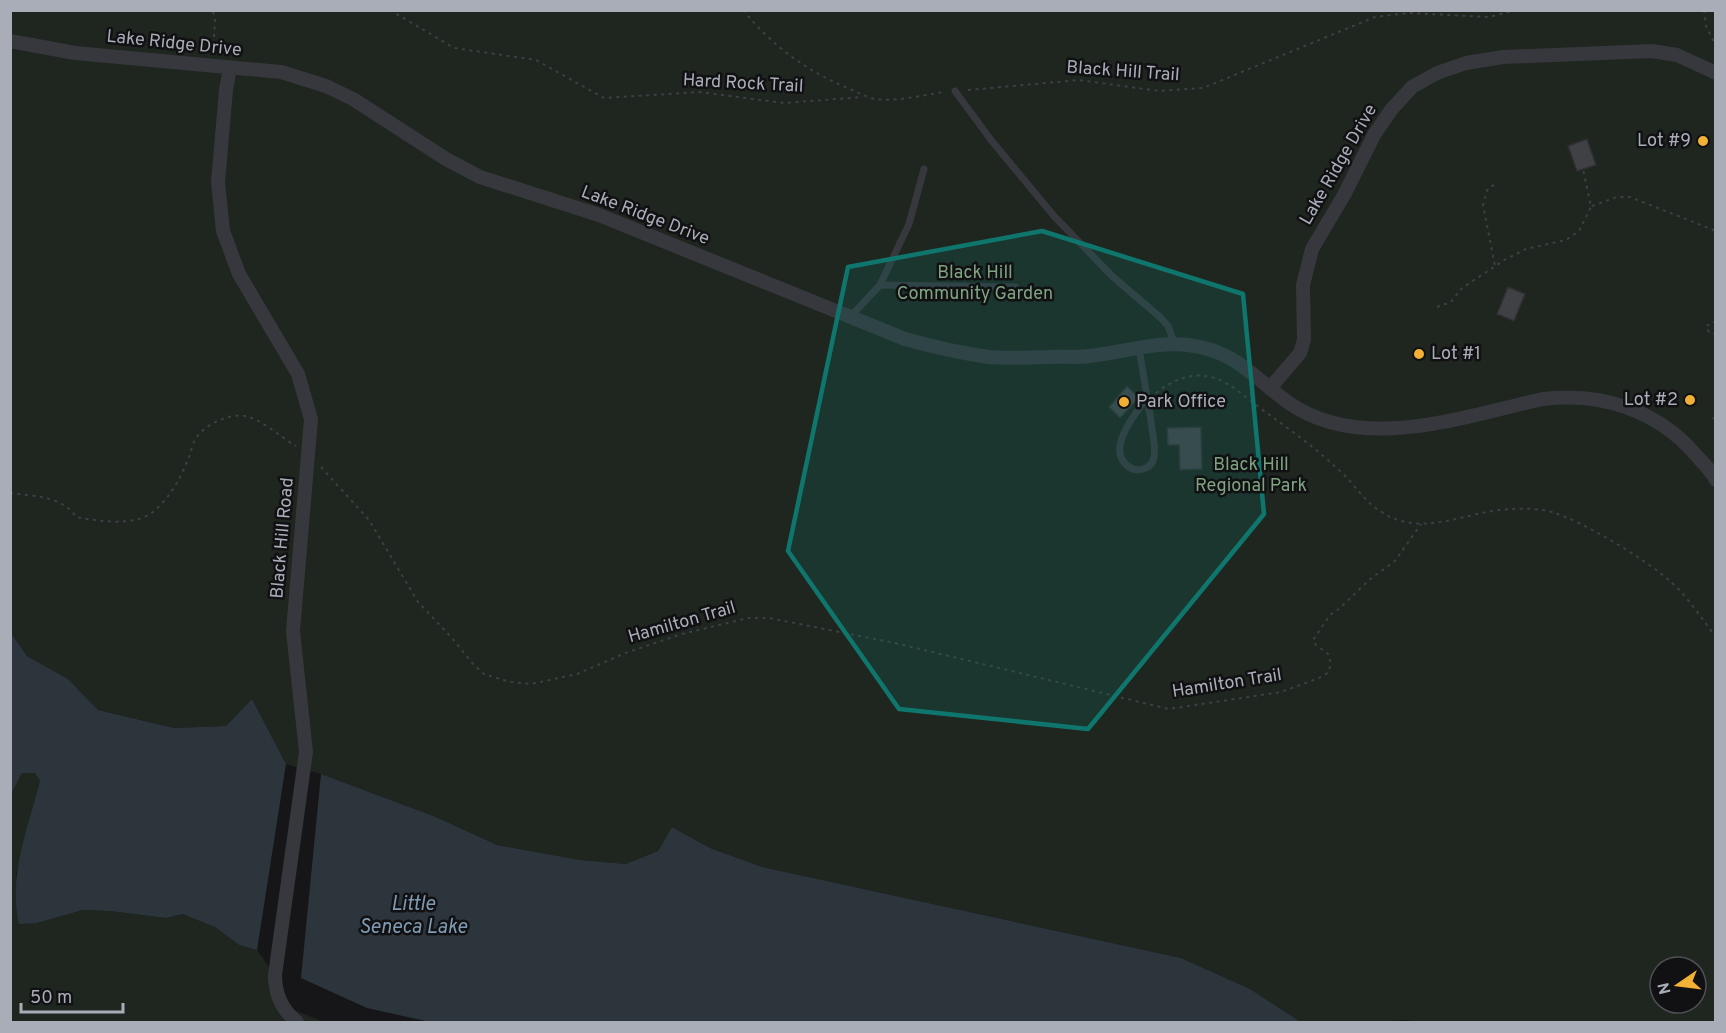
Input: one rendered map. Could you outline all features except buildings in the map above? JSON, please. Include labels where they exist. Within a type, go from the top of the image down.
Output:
[{"type":"street","name":"Lake Ridge Drive","points":[[10,41],[75,53],[281,72],[326,86],[353,99],[446,159],[480,177],[599,215],[905,339],[934,347],[991,357],[1088,356],[1160,344],[1190,345],[1228,357],[1249,369],[1290,404],[1340,426],[1369,429],[1414,427],[1565,396],[1606,400],[1648,415],[1683,440],[1716,480]]},
{"type":"street","name":"Lake Ridge Drive","points":[[1270,388],[1300,353],[1304,340],[1303,285],[1312,249],[1344,195],[1374,135],[1391,110],[1412,87],[1437,73],[1466,63],[1503,57],[1652,51],[1677,55],[1716,72]]},
{"type":"street","name":"Black Hill Road","points":[[230,68],[218,182],[223,231],[239,274],[298,374],[311,419],[294,631],[306,752],[274,975],[276,994],[280,1003],[297,1023]]},
{"type":"lane","points":[[955,91],[991,140],[1054,216],[1112,276],[1168,326],[1175,345]]},
{"type":"lane","points":[[850,317],[880,285],[909,224],[924,169]]},
{"type":"lane","points":[[880,285],[1016,287]]},
{"type":"lane","points":[[1139,348],[1147,399],[1154,458],[1151,465],[1137,470],[1128,467],[1120,443],[1123,433],[1147,399]]},
{"type":"path","points":[[213,10],[215,21],[213,67]]},
{"type":"path","name":"Hard Rock Trail","points":[[390,10],[454,48],[536,60],[604,98],[699,92],[784,103],[864,96]]},
{"type":"path","name":"Black Hill Trail","points":[[743,10],[763,33],[824,79],[864,96],[892,99],[1078,80],[1092,80],[1159,91],[1203,88],[1375,17],[1408,13],[1489,17],[1516,10]]},
{"type":"path","points":[[1704,10],[1706,26],[1716,46]]},
{"type":"path","points":[[1437,307],[1451,302],[1462,288],[1526,249],[1566,240],[1579,231],[1591,207],[1583,169]]},
{"type":"path","points":[[1494,185],[1488,188],[1483,205],[1495,266]]},
{"type":"path","points":[[1591,207],[1617,197],[1630,196],[1716,231]]},
{"type":"path","points":[[1716,321],[1706,326],[1709,332],[1716,334]]},
{"type":"path","points":[[1155,387],[1156,393],[1171,381],[1190,376],[1208,376],[1217,379],[1310,444],[1343,474],[1365,499],[1380,512],[1394,519],[1422,524],[1450,522],[1510,508],[1552,512],[1592,531],[1648,564],[1686,598],[1716,637]]},
{"type":"path","name":"Hamilton Trail","points":[[10,493],[63,503],[72,510],[76,517],[101,522],[134,519],[152,513],[175,488],[194,441],[201,432],[214,423],[243,416],[256,421],[308,453],[369,520],[418,602],[484,674],[510,682],[531,684],[577,674],[628,652],[724,622],[748,618],[769,618],[895,643],[1169,709],[1281,692],[1328,673],[1331,664],[1328,654],[1316,645],[1313,640],[1316,634],[1330,615],[1395,561],[1422,524]]},
{"type":"highlighted area","points":[[1042,231],[1243,294],[1264,514],[1088,729],[899,709],[788,551],[848,267]]},
{"type":"green space","name":"Black Hill Regional Park","points":[[10,11],[1715,11],[1715,1022],[1419,1022],[1405,1020],[1301,1022],[1250,989],[1181,958],[762,867],[710,848],[672,827],[658,851],[626,864],[580,860],[497,845],[436,817],[321,774],[286,764],[252,699],[226,726],[174,728],[98,710],[68,679],[27,656],[11,633]]},
{"type":"green space","points":[[22,773],[35,773],[40,781],[16,875],[37,923],[83,910],[166,918],[183,914],[197,918],[215,927],[239,945],[257,950],[275,975],[281,1005],[325,1022],[11,1022],[10,794]]},
{"type":"water","points":[[11,633],[27,656],[68,679],[98,710],[174,728],[226,726],[252,699],[286,764],[257,950],[239,945],[215,927],[183,914],[166,918],[83,910],[37,923],[19,924],[16,906],[18,870],[25,834],[40,781],[35,773],[22,773],[11,794]]},
{"type":"water","name":"Little Seneca Lake","points":[[321,774],[436,817],[497,845],[580,860],[626,864],[658,851],[672,827],[710,848],[762,867],[1181,958],[1250,989],[1301,1022],[430,1022],[367,1008],[301,978]]},
{"type":"place","name":"Lot #9","points":[[1703,141]]},
{"type":"place","name":"Lot #1","points":[[1419,354]]},
{"type":"place","name":"Lot #2","points":[[1690,400]]},
{"type":"place","name":"Park Office","points":[[1124,402]]},
{"type":"park label","name":"Black Hill Community Garden","points":[[975,283]]}]
